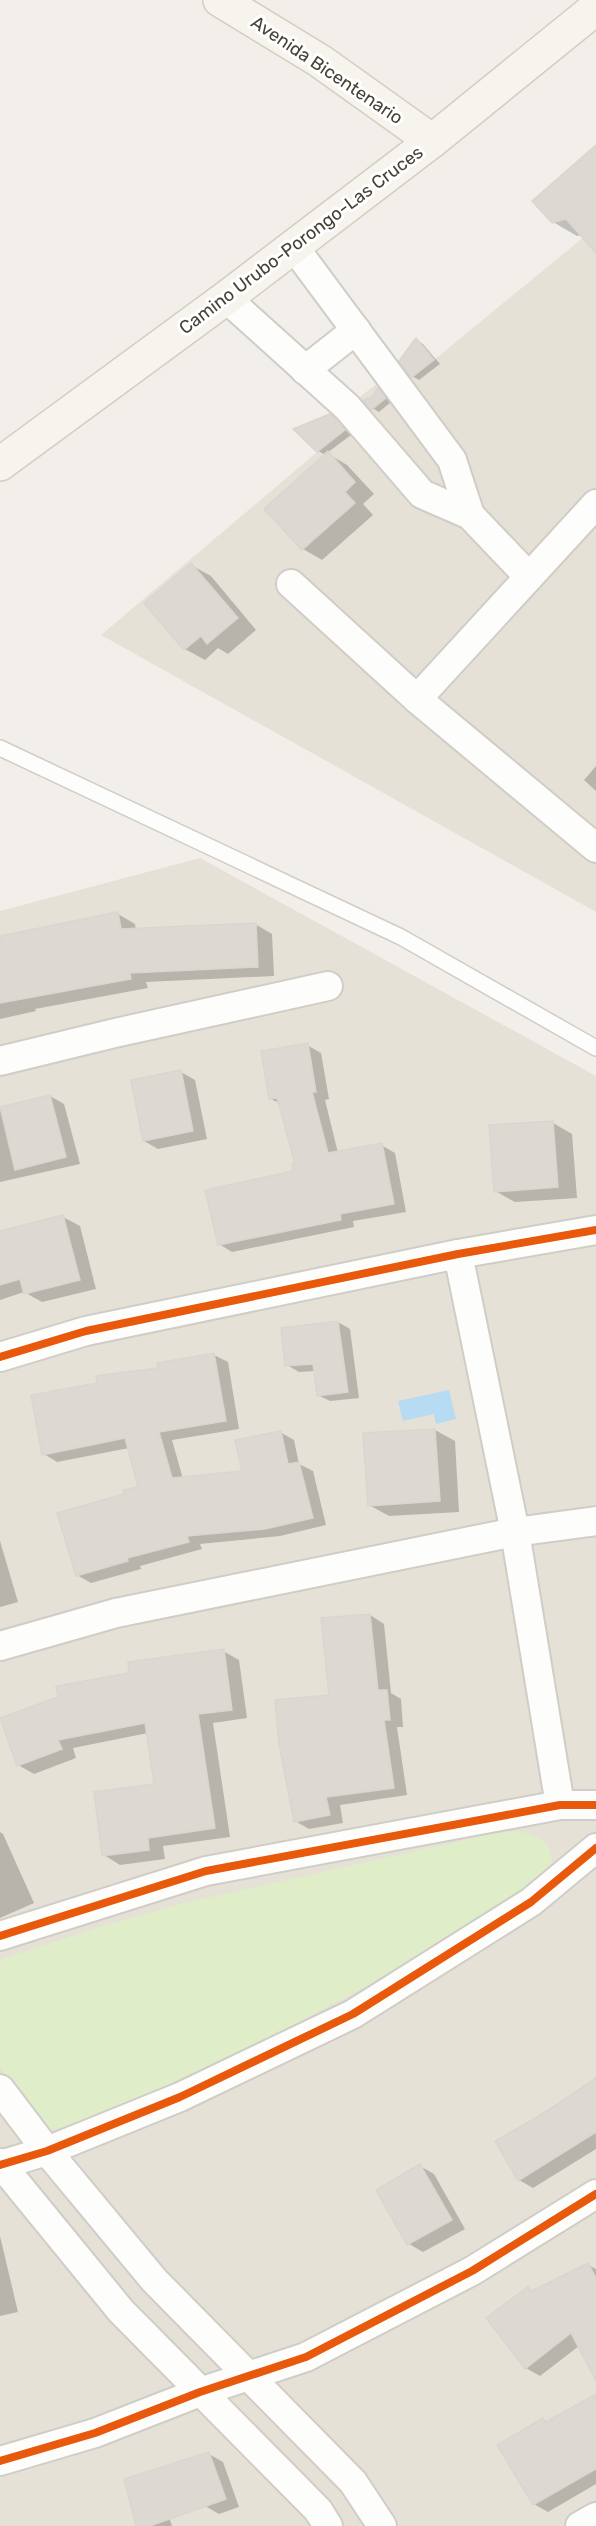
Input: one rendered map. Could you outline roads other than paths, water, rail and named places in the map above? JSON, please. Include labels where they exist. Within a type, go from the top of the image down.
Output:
[{"type":"main road","name":"Avenida Bicentenario","points":[[220,0],[320,61],[432,141]]},
{"type":"main road","name":"Camino Urubo-Porongo-Las Cruces","points":[[0,464],[294,247],[432,141],[596,8]]},
{"type":"street","points":[[294,247],[452,460],[470,515]]},
{"type":"street","points":[[226,298],[347,407],[422,494],[470,515],[529,577]]},
{"type":"street","points":[[305,370],[356,330]]},
{"type":"street","points":[[417,699],[596,504]]},
{"type":"street","points":[[291,584],[417,699],[596,848]]},
{"type":"street","points":[[0,1061],[328,986]]},
{"type":"street","points":[[0,1357],[86,1331],[458,1254],[596,1230]]},
{"type":"street","points":[[458,1254],[515,1532],[560,1805]]},
{"type":"street","points":[[0,1646],[116,1613],[515,1532],[596,1521]]},
{"type":"street","points":[[0,1936],[206,1871],[560,1805],[596,1805]]},
{"type":"street","points":[[328,2526],[318,2510],[121,2311],[0,2164],[47,2151],[180,2097],[353,2014],[531,1902],[596,1848]]},
{"type":"street","points":[[0,2089],[47,2151],[154,2280],[353,2482],[381,2526]]},
{"type":"street","points":[[0,2462],[95,2433],[200,2391],[306,2357],[472,2271],[596,2194]]},
{"type":"street","points":[[580,2526],[596,2517]]},
{"type":"lane","points":[[0,748],[401,937],[596,1047]]},
{"type":"water","points":[[449,1390],[456,1419],[436,1424],[434,1414],[403,1421],[398,1401]]}]
